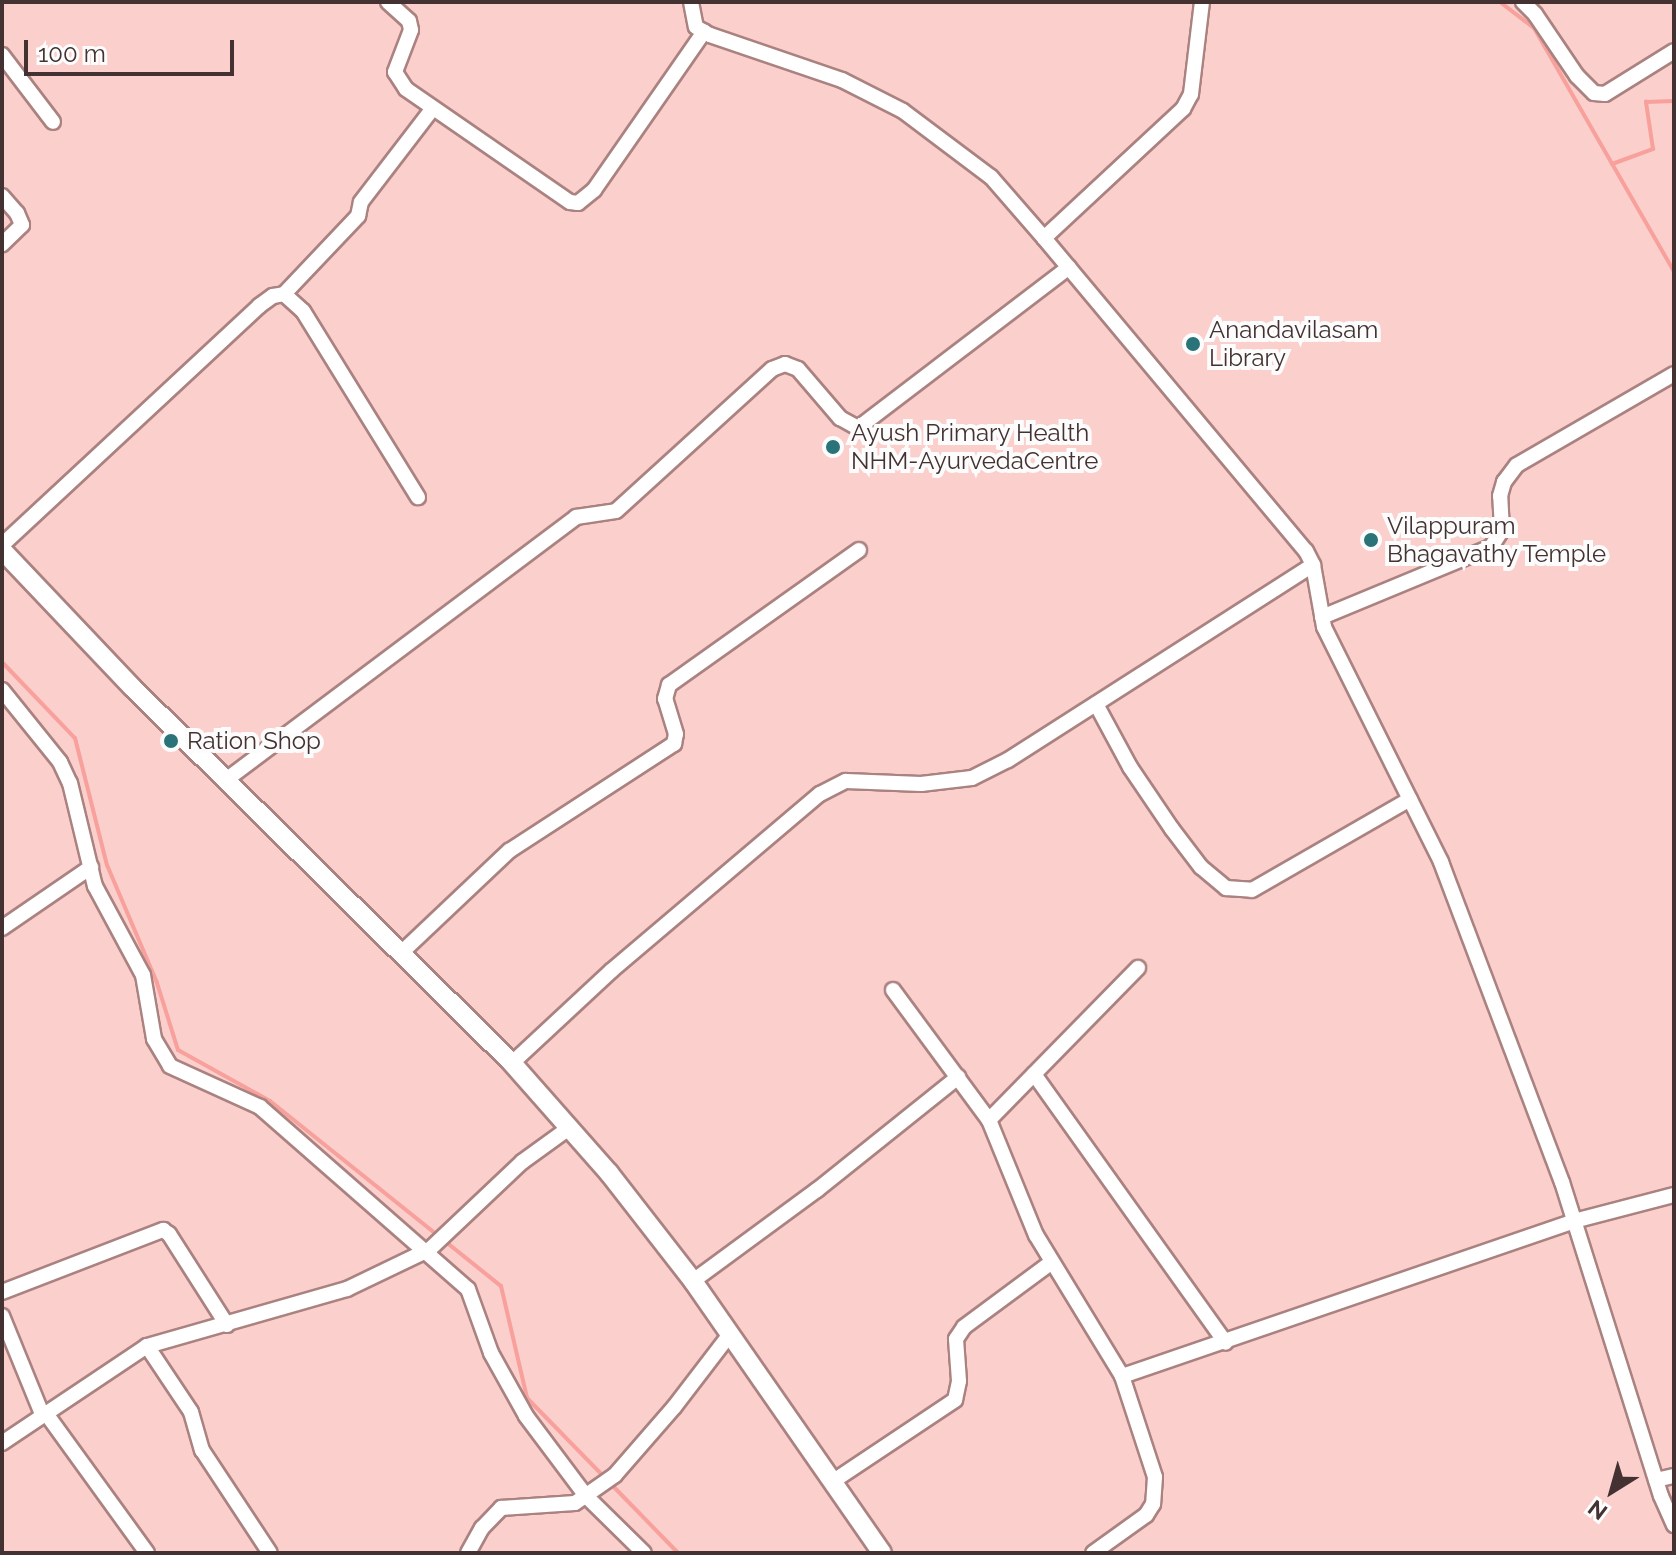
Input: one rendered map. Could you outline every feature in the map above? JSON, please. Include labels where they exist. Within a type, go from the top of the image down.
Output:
[{"type":"street","points":[[388,2],[409,21],[411,30],[395,72],[406,89],[570,202],[578,203],[594,190],[704,32]]},
{"type":"street","points":[[691,2],[692,18],[704,32],[842,80],[903,111],[991,177],[1306,551],[1313,565],[1322,617],[1441,862],[1574,1221],[1656,1480],[1674,1525]]},
{"type":"street","points":[[1044,238],[1183,109],[1191,94],[1202,2]]},
{"type":"street","points":[[1523,2],[1535,14],[1577,76],[1594,93],[1605,94],[1674,51]]},
{"type":"street","points":[[2,55],[53,122]]},
{"type":"street","points":[[433,108],[361,202],[358,216],[284,294],[273,296],[259,306],[2,548],[226,780],[512,1063],[609,1173],[693,1281],[882,1553]]},
{"type":"street","points":[[2,196],[17,213],[22,225],[2,244]]},
{"type":"street","points":[[226,780],[576,517],[616,511],[772,369],[785,364],[798,369],[840,418],[858,428],[1069,267]]},
{"type":"street","points":[[284,294],[303,311],[418,497]]},
{"type":"street","points":[[1322,617],[1491,547],[1502,530],[1500,496],[1504,482],[1517,465],[1674,374]]},
{"type":"street","points":[[401,953],[509,851],[674,744],[676,734],[665,699],[669,685],[859,550]]},
{"type":"street","points":[[512,1063],[611,971],[820,794],[846,781],[921,784],[972,778],[1008,760],[1313,565]]},
{"type":"street","points":[[2,690],[60,762],[77,805],[95,886],[143,975],[154,1039],[170,1066],[260,1107],[468,1289],[491,1353],[526,1416],[589,1494],[644,1553]]},
{"type":"street","points":[[1096,704],[1130,767],[1163,817],[1201,867],[1226,888],[1252,890],[1410,799]]},
{"type":"street","points":[[2,928],[91,867]]},
{"type":"street","points":[[989,1120],[1138,968]]},
{"type":"street","points":[[893,990],[989,1120],[1030,1223],[1122,1376],[1155,1477],[1153,1504],[1146,1515],[1093,1553]]},
{"type":"street","points":[[1034,1074],[1226,1343]]},
{"type":"street","points":[[693,1281],[828,1182],[958,1077]]},
{"type":"street","points":[[2,1443],[147,1346],[347,1289],[427,1251],[522,1162],[569,1128]]},
{"type":"street","points":[[1122,1376],[1226,1343],[1574,1221],[1674,1195]]},
{"type":"street","points":[[2,1292],[163,1230],[169,1234],[227,1325]]},
{"type":"street","points":[[832,1482],[955,1400],[959,1381],[956,1339],[964,1327],[1052,1262]]},
{"type":"street","points":[[2,1316],[44,1413],[147,1553]]},
{"type":"street","points":[[468,1553],[482,1528],[501,1508],[569,1504],[615,1475],[675,1406],[730,1334]]},
{"type":"street","points":[[147,1346],[191,1412],[202,1450],[270,1553]]},
{"type":"street","points":[[1656,1480],[1674,1476]]},
{"type":"waterway","points":[[1500,2],[1534,28],[1674,271]]},
{"type":"waterway","points":[[1612,164],[1653,149],[1646,102],[1674,101]]},
{"type":"waterway","points":[[2,662],[75,738],[107,865],[157,983],[178,1050],[270,1101],[501,1286],[527,1398],[604,1477]]},
{"type":"waterway","points":[[610,1483],[678,1553]]},
{"type":"place","name":"Anandavilasam Library","points":[[1193,344]]},
{"type":"place","name":"Ayush Primary Health NHM-AyurvedaCentre","points":[[833,447]]},
{"type":"place","name":"Vilappuram Bhagavathy Temple","points":[[1371,540]]},
{"type":"place","name":"Ration Shop","points":[[171,741]]}]
